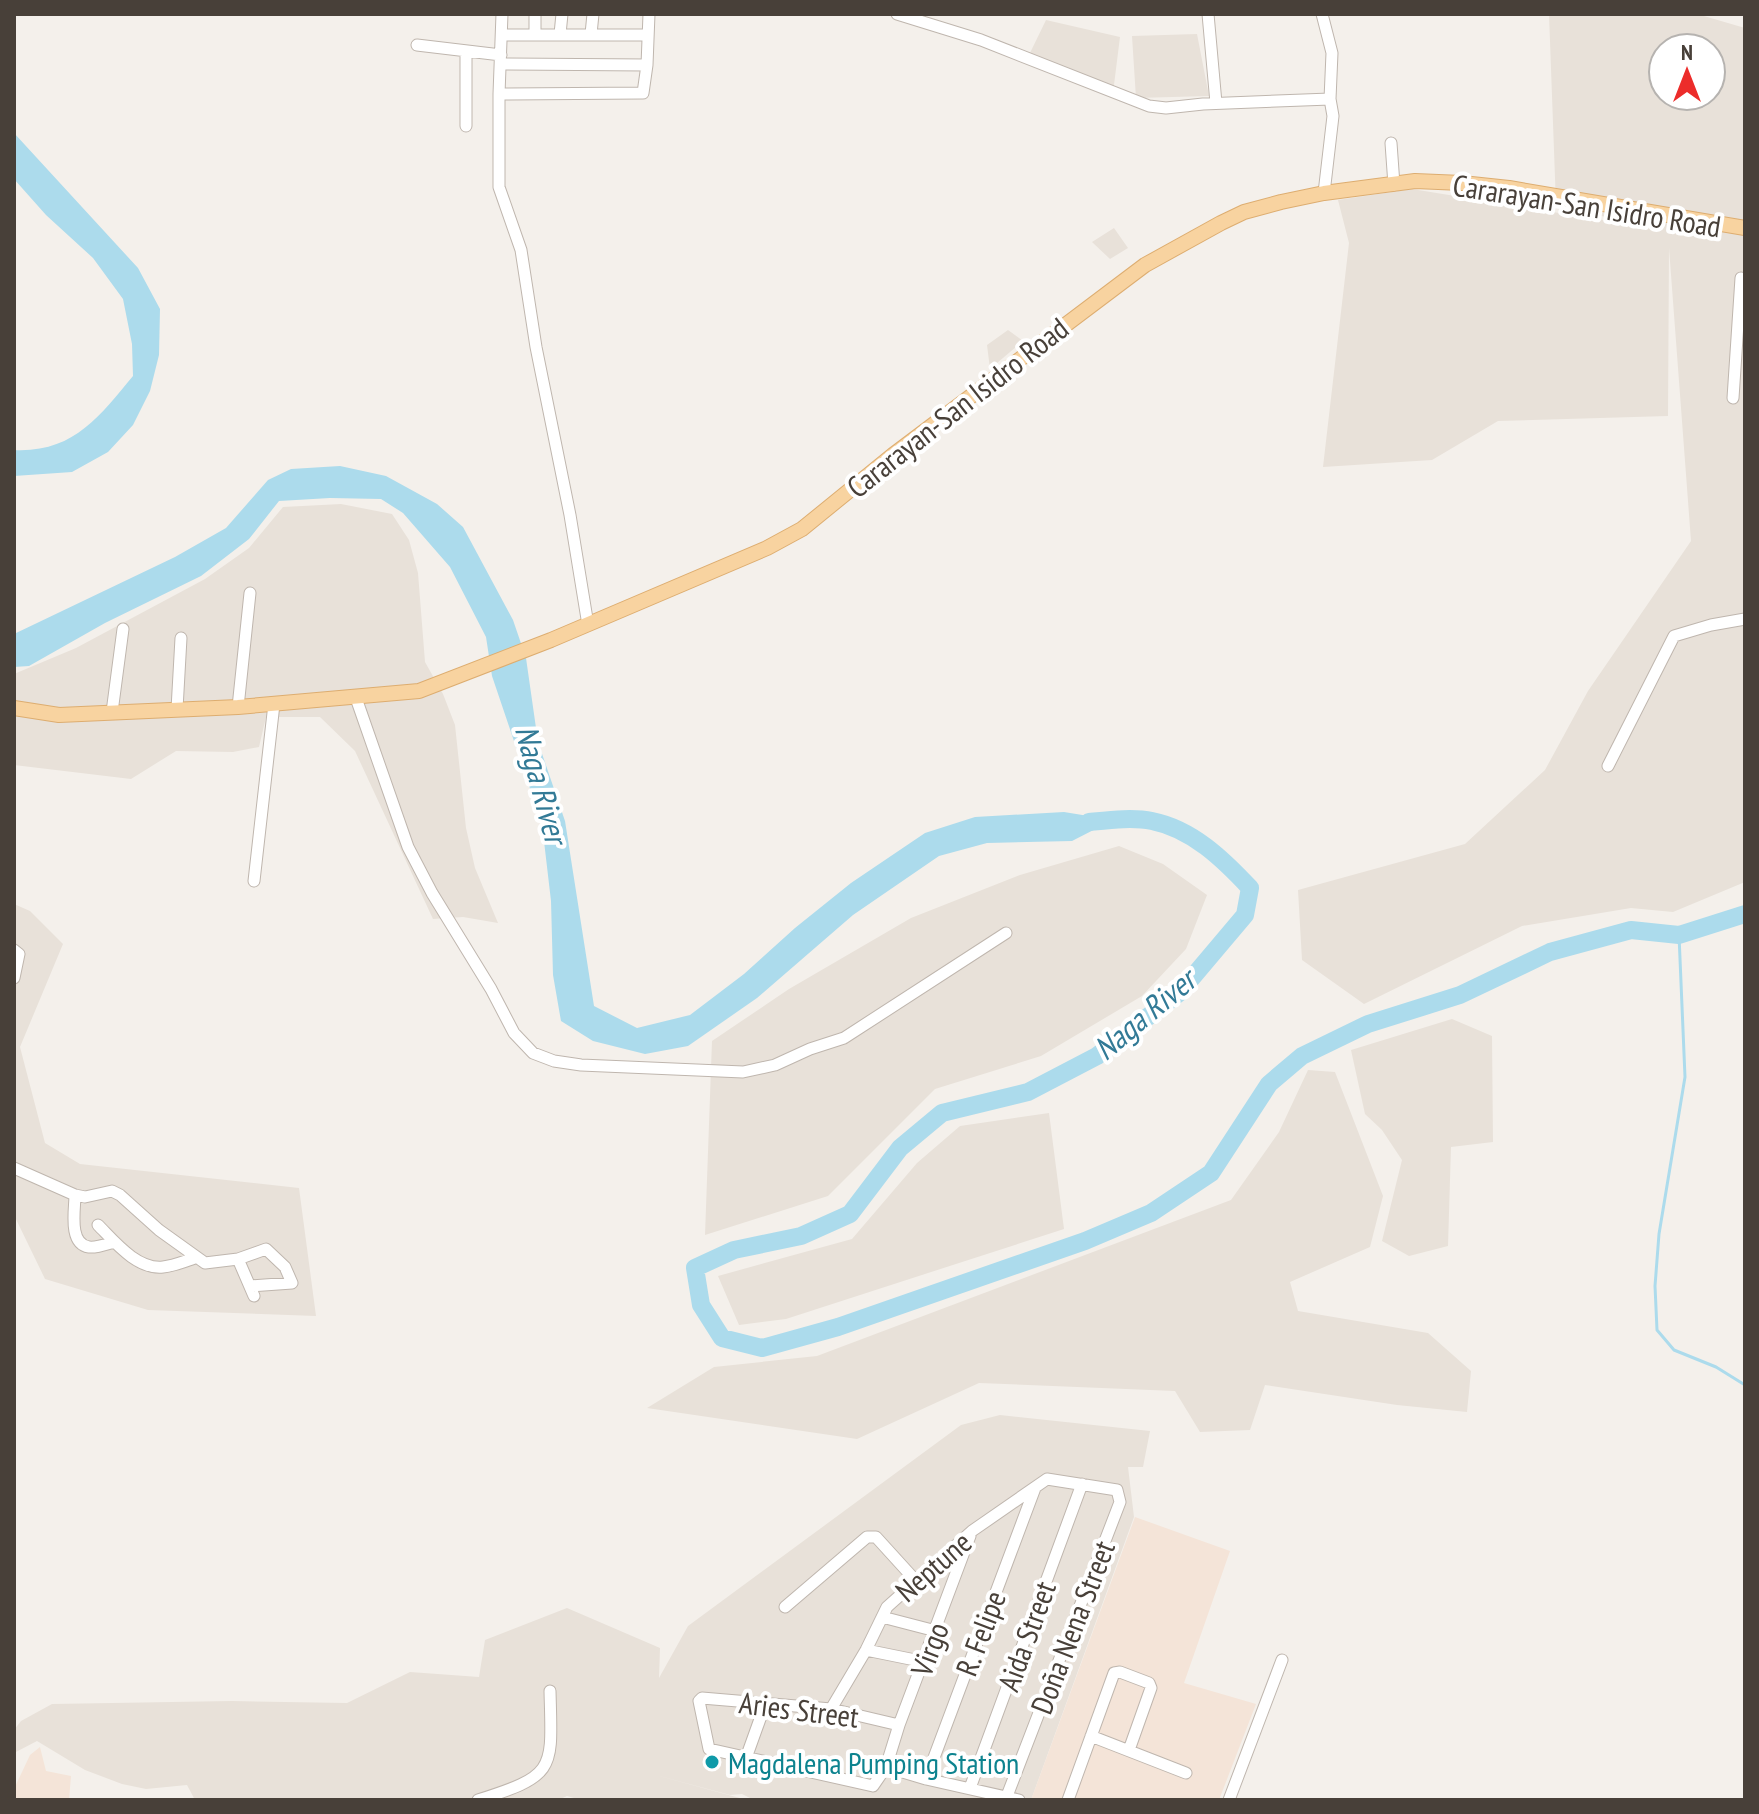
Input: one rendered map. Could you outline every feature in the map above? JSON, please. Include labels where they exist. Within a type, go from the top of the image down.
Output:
[{"type":"main road","name":"Cararayan-San Isidro Road","points":[[14,708],[59,715],[238,707],[419,691],[551,640],[767,548],[802,529],[893,455],[1145,265],[1244,212],[1324,193],[1415,181],[1509,188],[1745,228]]},
{"type":"street","points":[[502,14],[499,187],[521,250],[588,625]]},
{"type":"street","points":[[535,14],[535,35]]},
{"type":"street","points":[[560,34],[562,14]]},
{"type":"street","points":[[591,34],[593,14]]},
{"type":"street","points":[[499,94],[643,93],[649,14]]},
{"type":"street","points":[[897,14],[981,40],[1149,106],[1166,108],[1330,99]]},
{"type":"street","points":[[1208,14],[1216,103]]},
{"type":"street","points":[[1322,14],[1332,53],[1330,99],[1333,116],[1324,193]]},
{"type":"street","points":[[503,35],[648,35]]},
{"type":"street","points":[[417,45],[501,59],[647,65]]},
{"type":"street","points":[[466,52],[466,126]]},
{"type":"street","points":[[1391,143],[1394,185]]},
{"type":"street","points":[[1733,398],[1742,321],[1741,278],[1745,279]]},
{"type":"street","points":[[238,707],[250,593]]},
{"type":"street","points":[[1608,766],[1674,636],[1745,619]]},
{"type":"street","points":[[112,712],[123,629]]},
{"type":"street","points":[[177,709],[181,638]]},
{"type":"street","points":[[356,698],[408,847],[432,893],[478,966],[514,1033],[533,1053],[554,1061],[613,1068],[759,1070],[844,1038],[1006,933]]},
{"type":"street","points":[[254,881],[274,704]]},
{"type":"street","points":[[14,950],[19,954],[14,978]]},
{"type":"street","points":[[14,1168],[75,1195],[85,1197],[112,1191],[205,1263],[238,1259],[266,1249],[285,1267],[292,1283],[252,1291],[238,1259]]},
{"type":"street","points":[[75,1195],[75,1234],[80,1243],[89,1247],[114,1242]]},
{"type":"street","points":[[98,1225],[114,1242],[150,1266],[163,1267],[195,1258]]},
{"type":"street","name":"Neptune","points":[[831,1709],[887,1607],[916,1581],[972,1531],[1047,1479],[1082,1484]]},
{"type":"street","name":"Aida Street","points":[[970,1788],[1082,1484]]},
{"type":"street","name":"Doña Nena Street","points":[[1013,1798],[1120,1502],[1117,1490],[1082,1484]]},
{"type":"street","name":"R. Felipe","points":[[926,1779],[1035,1487]]},
{"type":"street","name":"Virgo","points":[[886,1767],[972,1531]]},
{"type":"street","points":[[785,1607],[867,1537],[876,1537],[916,1581]]},
{"type":"street","points":[[882,1617],[936,1631]]},
{"type":"street","points":[[866,1650],[925,1662]]},
{"type":"street","points":[[1229,1800],[1282,1660]]},
{"type":"street","points":[[1068,1800],[1114,1673],[1120,1672],[1149,1683],[1151,1688],[1129,1750]]},
{"type":"street","points":[[478,1800],[522,1786],[542,1771],[551,1752],[550,1691]]},
{"type":"street","name":"Aries Street","points":[[746,1758],[709,1749],[699,1701],[702,1698],[831,1709],[899,1725]]},
{"type":"street","points":[[765,1705],[746,1758],[864,1786],[873,1786],[886,1767],[1013,1798]]},
{"type":"street","points":[[1091,1736],[1186,1773]]},
{"type":"shaded area","points":[[1549,14],[1697,14],[1745,28],[1745,882],[1673,912],[1631,908],[1522,926],[1364,1004],[1302,960],[1298,890],[1465,844],[1545,770],[1588,691],[1691,541],[1669,248],[1668,416],[1498,421],[1432,460],[1323,467],[1349,243],[1338,200],[1412,189],[1651,228],[1556,205]]},
{"type":"shaded area","points":[[1046,20],[1120,37],[1113,93],[1030,53]]},
{"type":"shaded area","points":[[1197,34],[1209,96],[1136,98],[1132,36]]},
{"type":"shaded area","points":[[1114,228],[1128,248],[1110,259],[1092,242]]},
{"type":"shaded area","points":[[1008,330],[1023,341],[990,369],[987,345]]},
{"type":"shaded area","points":[[341,504],[392,514],[409,540],[418,573],[425,662],[443,694],[455,725],[466,828],[475,868],[498,923],[463,917],[433,919],[355,751],[320,717],[266,717],[259,747],[233,752],[176,751],[131,779],[14,765],[14,674],[76,648],[205,579],[249,548],[283,507]]},
{"type":"shaded area","points":[[1119,846],[1163,864],[1207,895],[1186,949],[1142,996],[1041,1056],[935,1089],[828,1196],[705,1235],[712,1041],[789,989],[911,918],[1020,875]]},
{"type":"shaded area","points":[[14,904],[30,911],[63,944],[20,1047],[45,1143],[80,1164],[299,1188],[316,1316],[148,1310],[45,1279],[14,1215]]},
{"type":"shaded area","points":[[1452,1019],[1492,1036],[1493,1142],[1451,1147],[1448,1246],[1409,1256],[1382,1241],[1402,1160],[1382,1130],[1365,1114],[1351,1050]]},
{"type":"shaded area","points":[[1308,1070],[1335,1072],[1383,1196],[1370,1247],[1290,1282],[1298,1311],[1428,1333],[1471,1371],[1467,1412],[1265,1385],[1250,1430],[1200,1432],[1175,1391],[979,1383],[857,1439],[647,1408],[714,1367],[817,1356],[1231,1200],[1279,1132]]},
{"type":"shaded area","points":[[1049,1113],[1064,1229],[786,1319],[739,1325],[718,1276],[852,1239],[917,1163],[960,1126]]},
{"type":"shaded area","points":[[1000,1415],[1150,1431],[1143,1467],[1128,1467],[1134,1517],[1031,1800],[754,1800],[742,1794],[730,1795],[652,1774],[747,1800],[581,1800],[567,1796],[558,1800],[195,1800],[187,1785],[146,1789],[122,1784],[85,1770],[37,1741],[14,1753],[14,1730],[21,1721],[52,1704],[347,1703],[410,1672],[479,1677],[485,1640],[567,1608],[660,1648],[659,1678],[688,1626],[961,1425]]},
{"type":"shaded area","points":[[1135,1517],[1230,1551],[1184,1683],[1256,1704],[1219,1800],[1031,1800]]},
{"type":"shaded area","points":[[40,1747],[46,1771],[71,1776],[69,1800],[14,1800],[14,1789],[30,1755]]},
{"type":"water","points":[[14,133],[138,268],[160,309],[159,355],[150,391],[133,425],[108,452],[72,472],[14,476],[14,450],[53,445],[83,430],[133,376],[132,344],[123,299],[93,258],[46,215],[14,179]]},
{"type":"water","points":[[340,466],[386,476],[437,504],[463,527],[513,620],[526,658],[538,742],[565,821],[594,1006],[637,1028],[690,1015],[744,974],[851,883],[925,833],[975,817],[1064,812],[1113,820],[1072,841],[987,843],[939,856],[853,915],[757,998],[688,1046],[645,1054],[593,1041],[561,1021],[553,975],[551,901],[542,824],[492,676],[486,637],[450,567],[403,513],[381,499],[279,501],[249,539],[201,576],[105,623],[29,666],[14,667],[14,634],[175,557],[226,528],[268,480],[291,469]]},
{"type":"waterway","name":"Naga River","points":[[1089,822],[1145,820],[1167,825],[1193,838],[1218,856],[1250,888],[1245,915],[1180,992],[1097,1056],[1028,1092],[942,1113],[900,1148],[850,1214],[801,1236],[734,1250],[695,1268],[701,1305],[722,1338],[762,1348],[838,1327],[1085,1241],[1151,1213],[1211,1173],[1269,1084],[1302,1056],[1368,1024],[1460,995],[1550,952],[1631,930],[1679,935],[1745,914]]},
{"type":"waterway","points":[[1679,935],[1685,1077],[1659,1234],[1655,1286],[1657,1330],[1674,1350],[1716,1367],[1745,1385]]},
{"type":"place","name":"Magdalena Pumping Station","points":[[712,1762]]}]
